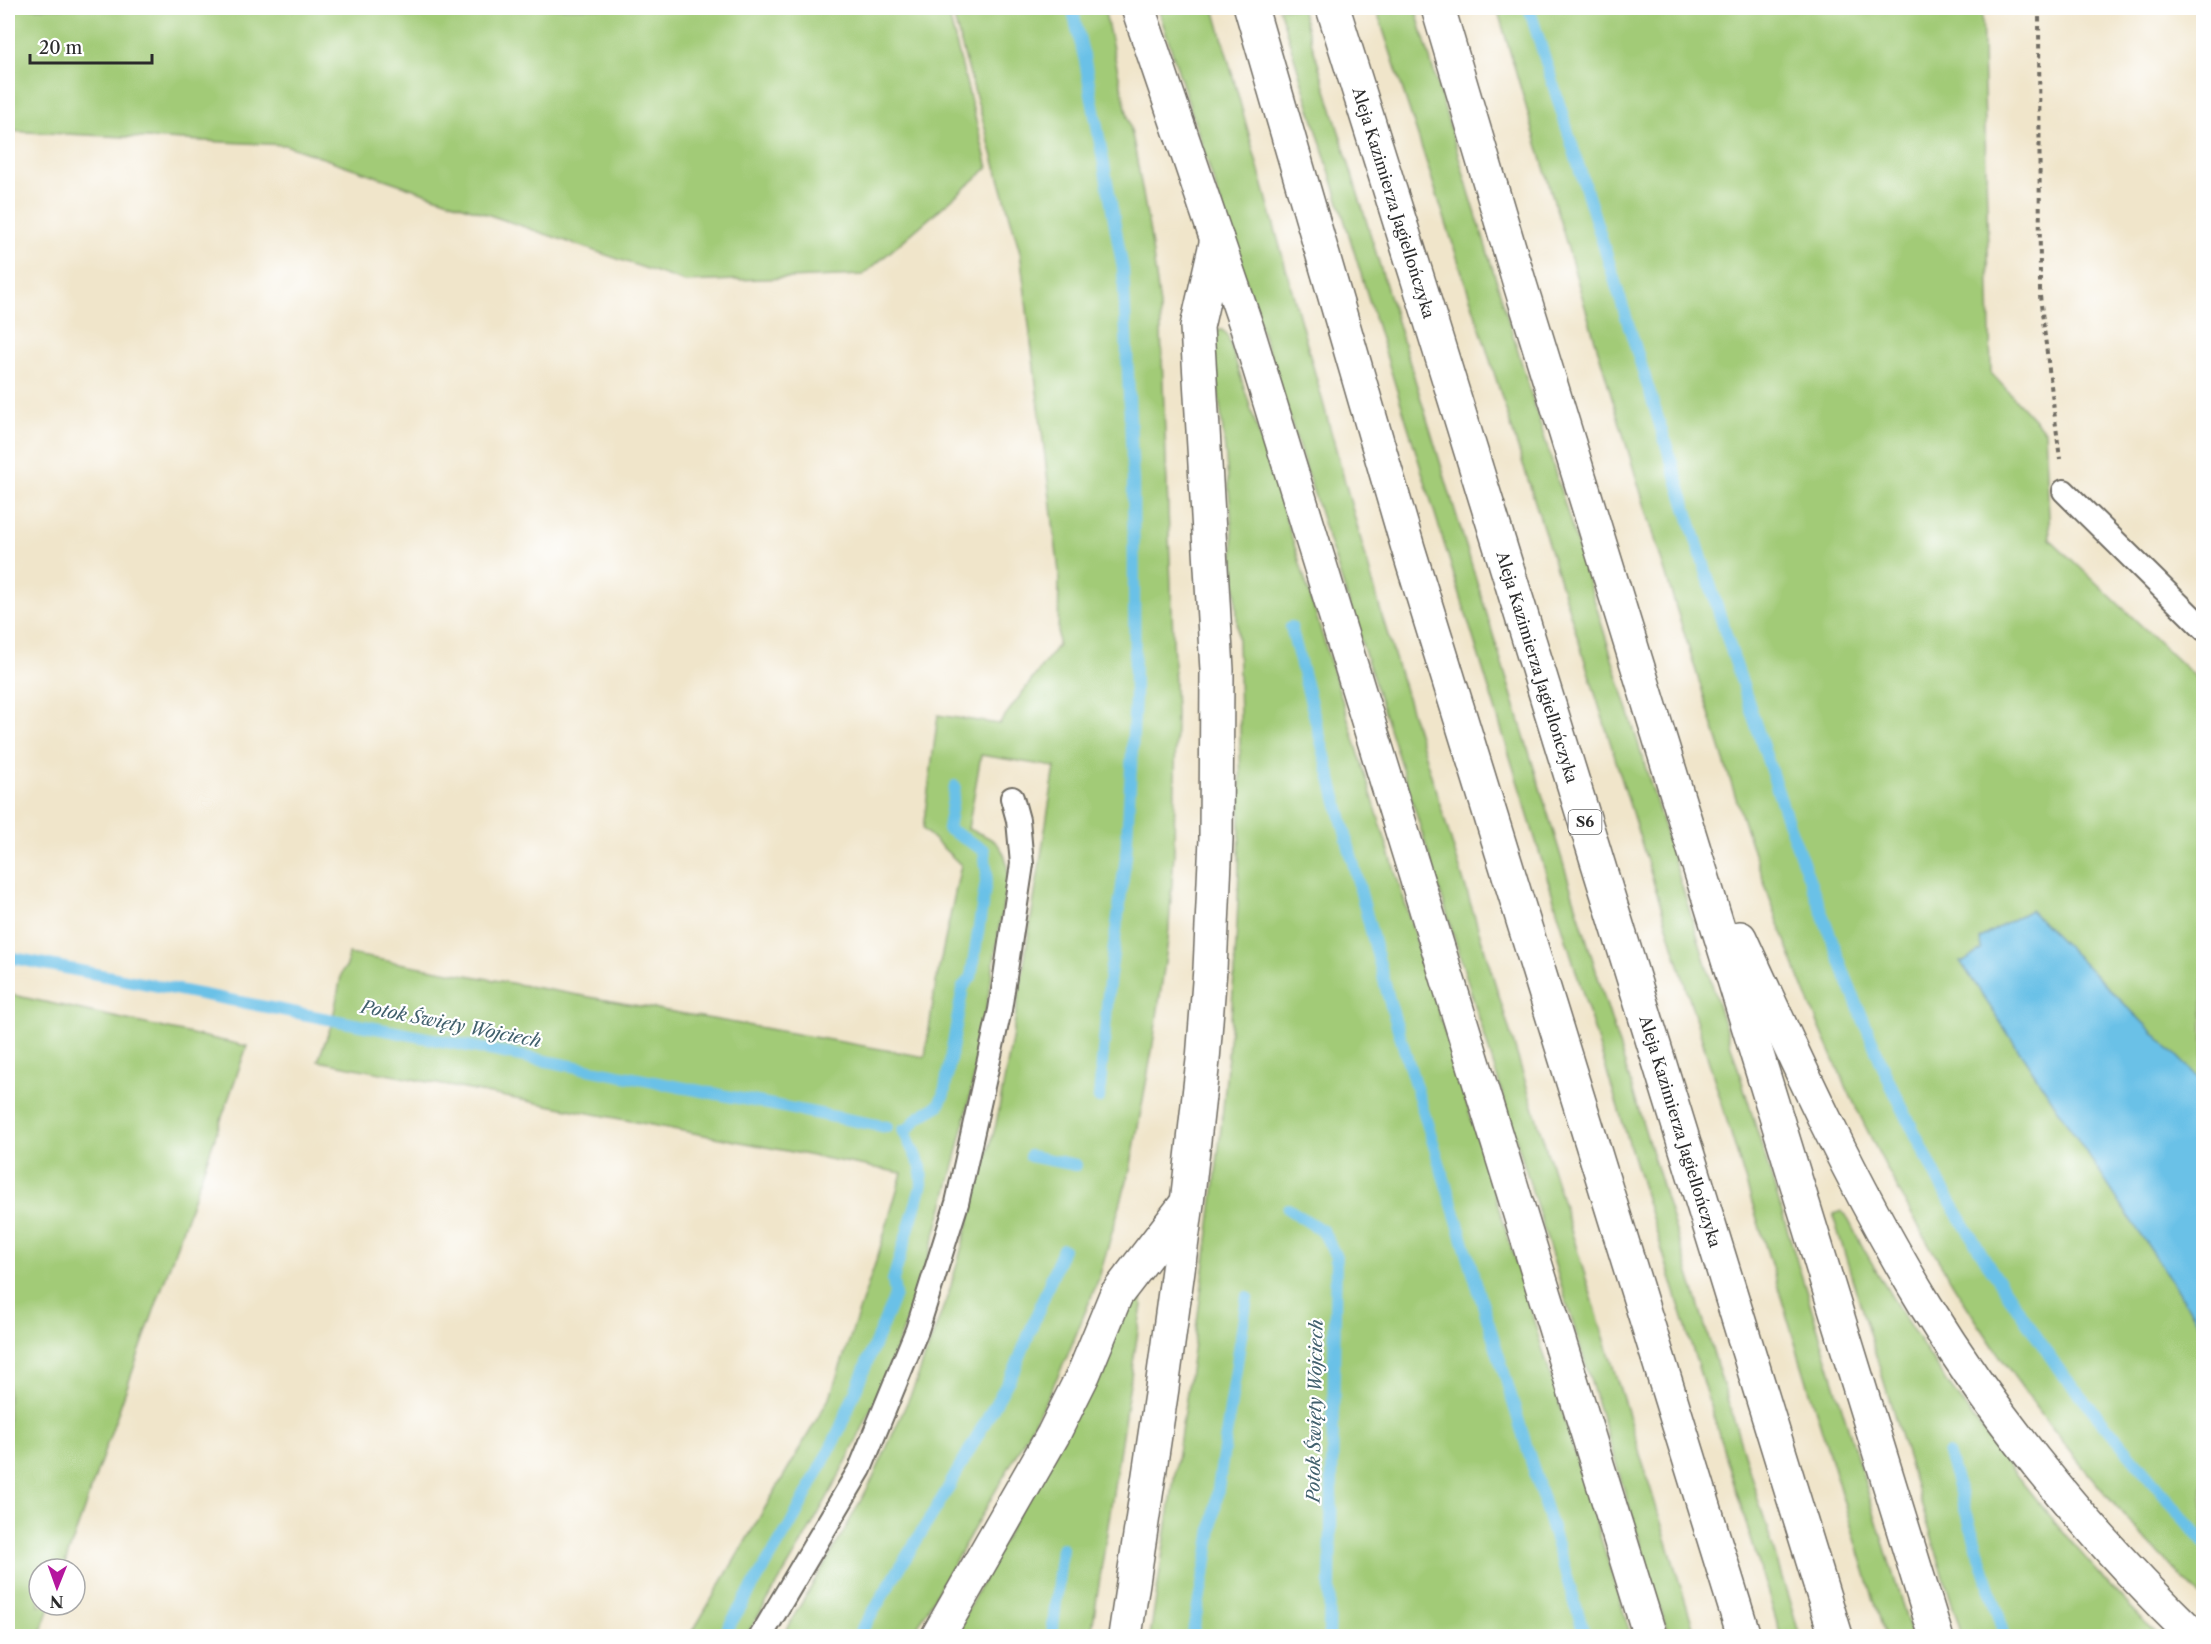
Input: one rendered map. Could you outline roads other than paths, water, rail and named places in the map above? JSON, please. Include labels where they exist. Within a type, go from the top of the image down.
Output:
[{"type":"highway","points":[[1138,8],[1247,328],[1650,1636]]},
{"type":"highway","points":[[1251,8],[1408,548],[1744,1636]]},
{"type":"highway","name":"Aleja Kazimierza Jagiellończyka","points":[[1333,8],[1836,1636]]},
{"type":"highway","points":[[1438,8],[1519,280],[1936,1636]]},
{"type":"highway","points":[[1125,1636],[1187,1203],[1209,981],[1216,839],[1218,732],[1215,638],[1197,327],[1217,239]]},
{"type":"highway","points":[[1685,819],[1817,1105],[1866,1202],[1927,1307],[1974,1378],[2054,1483],[2118,1558],[2194,1636]]},
{"type":"highway","points":[[938,1636],[1053,1435],[1084,1373],[1116,1295],[1187,1203]]},
{"type":"lane","points":[[2064,491],[2204,628]]},
{"type":"lane","points":[[760,1636],[860,1469],[917,1330],[957,1203],[1000,1010],[1023,864],[1018,820],[1012,798]]},
{"type":"water","points":[[2030,910],[2203,1082],[2203,1329],[1960,961],[1965,961],[1981,950],[1980,938]]},
{"type":"waterway","points":[[1072,8],[1085,61],[1123,269],[1133,481],[1135,698],[1126,856],[1109,983],[1099,1098]]},
{"type":"waterway","points":[[1529,8],[1720,616],[1788,822],[1847,980],[1887,1077],[1940,1184],[1991,1269],[2060,1371],[2204,1543]]},
{"type":"waterway","points":[[1291,627],[1390,1003],[1585,1636]]},
{"type":"waterway","points":[[907,1130],[919,1117],[938,1106],[944,1094],[963,987],[971,977],[987,875],[984,850],[948,829],[955,786]]},
{"type":"waterway","name":"Potok Święty Wojciech","points":[[8,957],[887,1127]]},
{"type":"waterway","points":[[723,1636],[793,1520],[838,1433],[895,1295],[893,1280],[922,1184],[921,1167],[903,1130]]},
{"type":"waterway","name":"Potok Święty Wojciech","points":[[1030,1156],[1076,1165]]},
{"type":"waterway","name":"Potok Święty Wojciech","points":[[1288,1209],[1323,1231],[1336,1257],[1329,1636]]},
{"type":"waterway","points":[[858,1636],[943,1497],[1015,1369],[1063,1249]]},
{"type":"waterway","points":[[1192,1636],[1208,1555],[1247,1297]]},
{"type":"waterway","points":[[1948,1454],[2005,1636]]},
{"type":"waterway","points":[[1052,1636],[1062,1548]]}]
